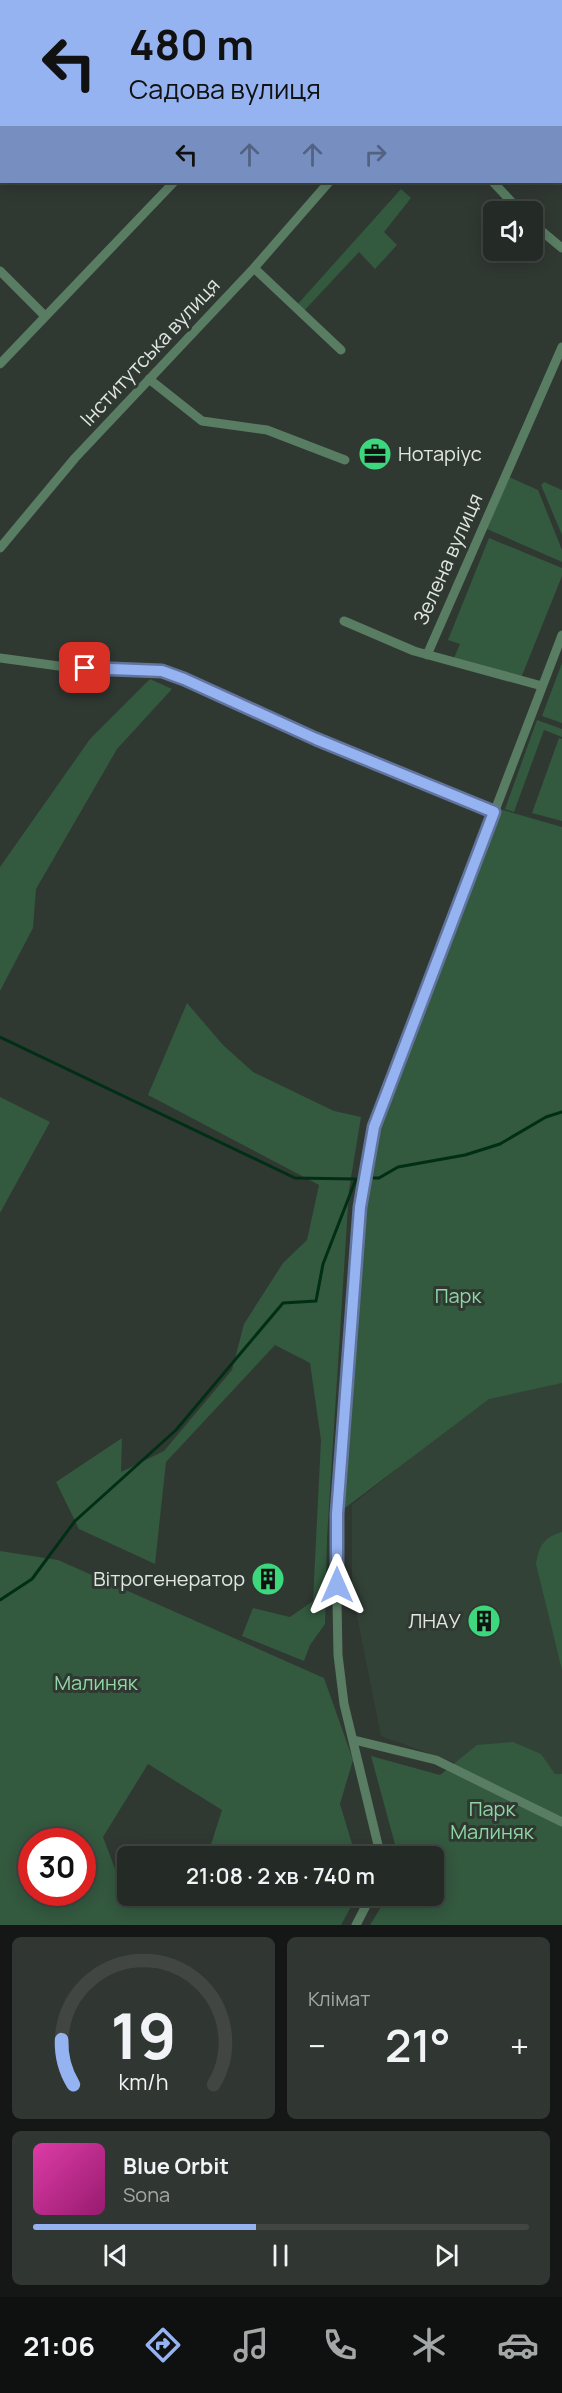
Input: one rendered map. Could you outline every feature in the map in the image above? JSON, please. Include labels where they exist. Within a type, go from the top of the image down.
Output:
[{"type":"street","points":[[0,364],[173,183]]},
{"type":"street","name":"Інститутська вулиця","points":[[0,548],[75,458],[254,268],[328,183]]},
{"type":"street","points":[[495,183],[511,201]]},
{"type":"street","points":[[543,232],[562,248]]},
{"type":"street","points":[[254,268],[341,350]]},
{"type":"street","points":[[0,271],[45,316]]},
{"type":"street","name":"Зелена вулиця","points":[[427,655],[562,347]]},
{"type":"street","points":[[149,379],[202,421],[267,430],[345,459]]},
{"type":"street","name":"Зелена вулиця","points":[[344,621],[427,655],[542,686]]},
{"type":"street","points":[[378,1846],[344,1704],[338,1655],[337,1514],[360,1207],[374,1127],[562,635]]},
{"type":"street","points":[[0,658],[66,667],[162,671],[316,739],[494,812]]},
{"type":"street","points":[[354,1740],[436,1760],[562,1822]]},
{"type":"street","points":[[356,1925],[366,1906]]},
{"type":"shaded area","points":[[562,1301],[562,1811],[478,1771],[381,1736],[352,1591],[352,1505],[491,1393]]},
{"type":"green space","points":[[401,189],[411,198],[384,232],[397,245],[375,269],[359,252],[302,313],[296,306]]},
{"type":"green space","points":[[509,477],[538,490],[562,550],[562,562],[487,529]]},
{"type":"green space","points":[[544,482],[562,490],[562,535],[541,485]]},
{"type":"green space","points":[[489,538],[562,568],[562,576],[521,678],[454,658],[460,644],[448,640]]},
{"type":"green space","points":[[562,663],[562,723],[542,716]]},
{"type":"green space","points":[[150,679],[172,689],[117,749],[36,889],[33,928],[0,991],[0,867],[90,739]]},
{"type":"green space","points":[[537,720],[562,729],[562,737],[544,730],[514,812],[505,809]]},
{"type":"green space","points":[[559,738],[562,739],[562,821],[532,813]]},
{"type":"green space","name":"Парк","points":[[496,808],[562,827],[562,1383],[489,1399],[337,1514],[360,1207],[374,1127]]},
{"type":"green space","points":[[187,1003],[223,1045],[253,1072],[334,1111],[361,1117],[349,1190],[327,1538],[325,1624],[310,1645],[304,1661],[242,1636],[253,1608],[290,1617],[313,1601],[321,1440],[310,1363],[275,1345],[166,1462],[155,1564],[79,1529],[56,1482],[122,1438],[121,1472],[164,1451],[232,1370],[244,1324],[283,1263],[307,1240],[319,1185],[148,1095]]},
{"type":"green space","points":[[0,1097],[50,1122],[0,1213]]},
{"type":"green space","points":[[562,1532],[562,1670],[536,1564],[543,1543]]},
{"type":"green space","name":"Малиняк","points":[[0,1551],[58,1560],[324,1678],[353,1760],[340,1804],[353,1846],[211,1846],[222,1810],[148,1764],[103,1837],[117,1874],[117,1906],[351,1906],[341,1925],[0,1925]]},
{"type":"green space","name":"Парк Малиняк","points":[[513,1742],[541,1754],[555,1774],[562,1774],[562,1925],[370,1925],[382,1906],[444,1906],[444,1846],[395,1846],[371,1756],[440,1775],[477,1745]]},
{"type":"waterway","points":[[0,1037],[295,1178],[356,1179],[323,1264],[316,1301],[283,1303],[176,1430],[75,1521],[32,1579],[0,1600]]},
{"type":"waterway","points":[[374,1178],[379,1178],[398,1167],[465,1155],[500,1144],[546,1117],[562,1112]]},
{"type":"place","name":"Нотаріус","points":[[375,454]]},
{"type":"place","name":"Вітрогенератор","points":[[268,1579]]},
{"type":"place","name":"ЛНАУ","points":[[484,1621]]},
{"type":"route","points":[[85,668],[162,671],[405,777],[494,812],[374,1127],[360,1207],[337,1514],[337,1585]]}]
